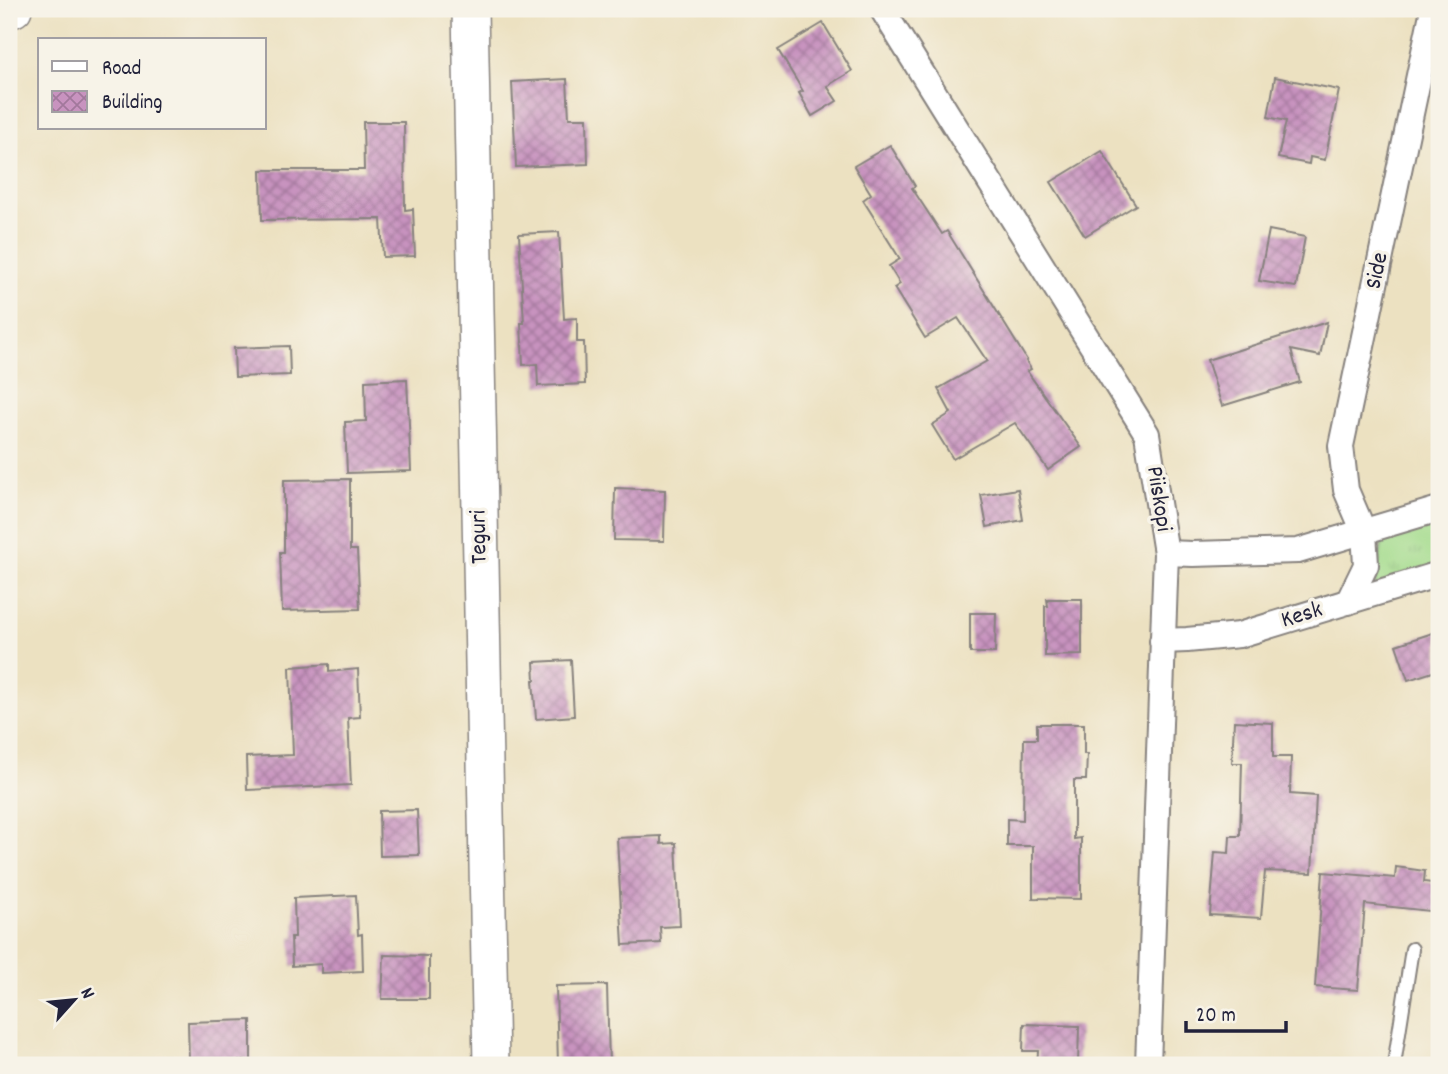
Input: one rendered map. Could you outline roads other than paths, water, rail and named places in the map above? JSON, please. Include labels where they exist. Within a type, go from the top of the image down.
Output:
[{"type":"street","points":[[9,12],[13,9]]},
{"type":"street","name":"Teguri","points":[[470,9],[491,1065]]},
{"type":"street","name":"Piiskopi","points":[[882,9],[1147,435],[1166,553],[1148,1065]]},
{"type":"street","name":"Side","points":[[1364,532],[1346,490],[1341,446],[1433,9]]},
{"type":"street","points":[[1166,553],[1298,551],[1439,509]]},
{"type":"street","points":[[1349,602],[1366,565],[1364,532]]},
{"type":"street","name":"Kesk","points":[[1162,641],[1239,635],[1439,574]]},
{"type":"lane","points":[[1394,1065],[1412,949]]}]
